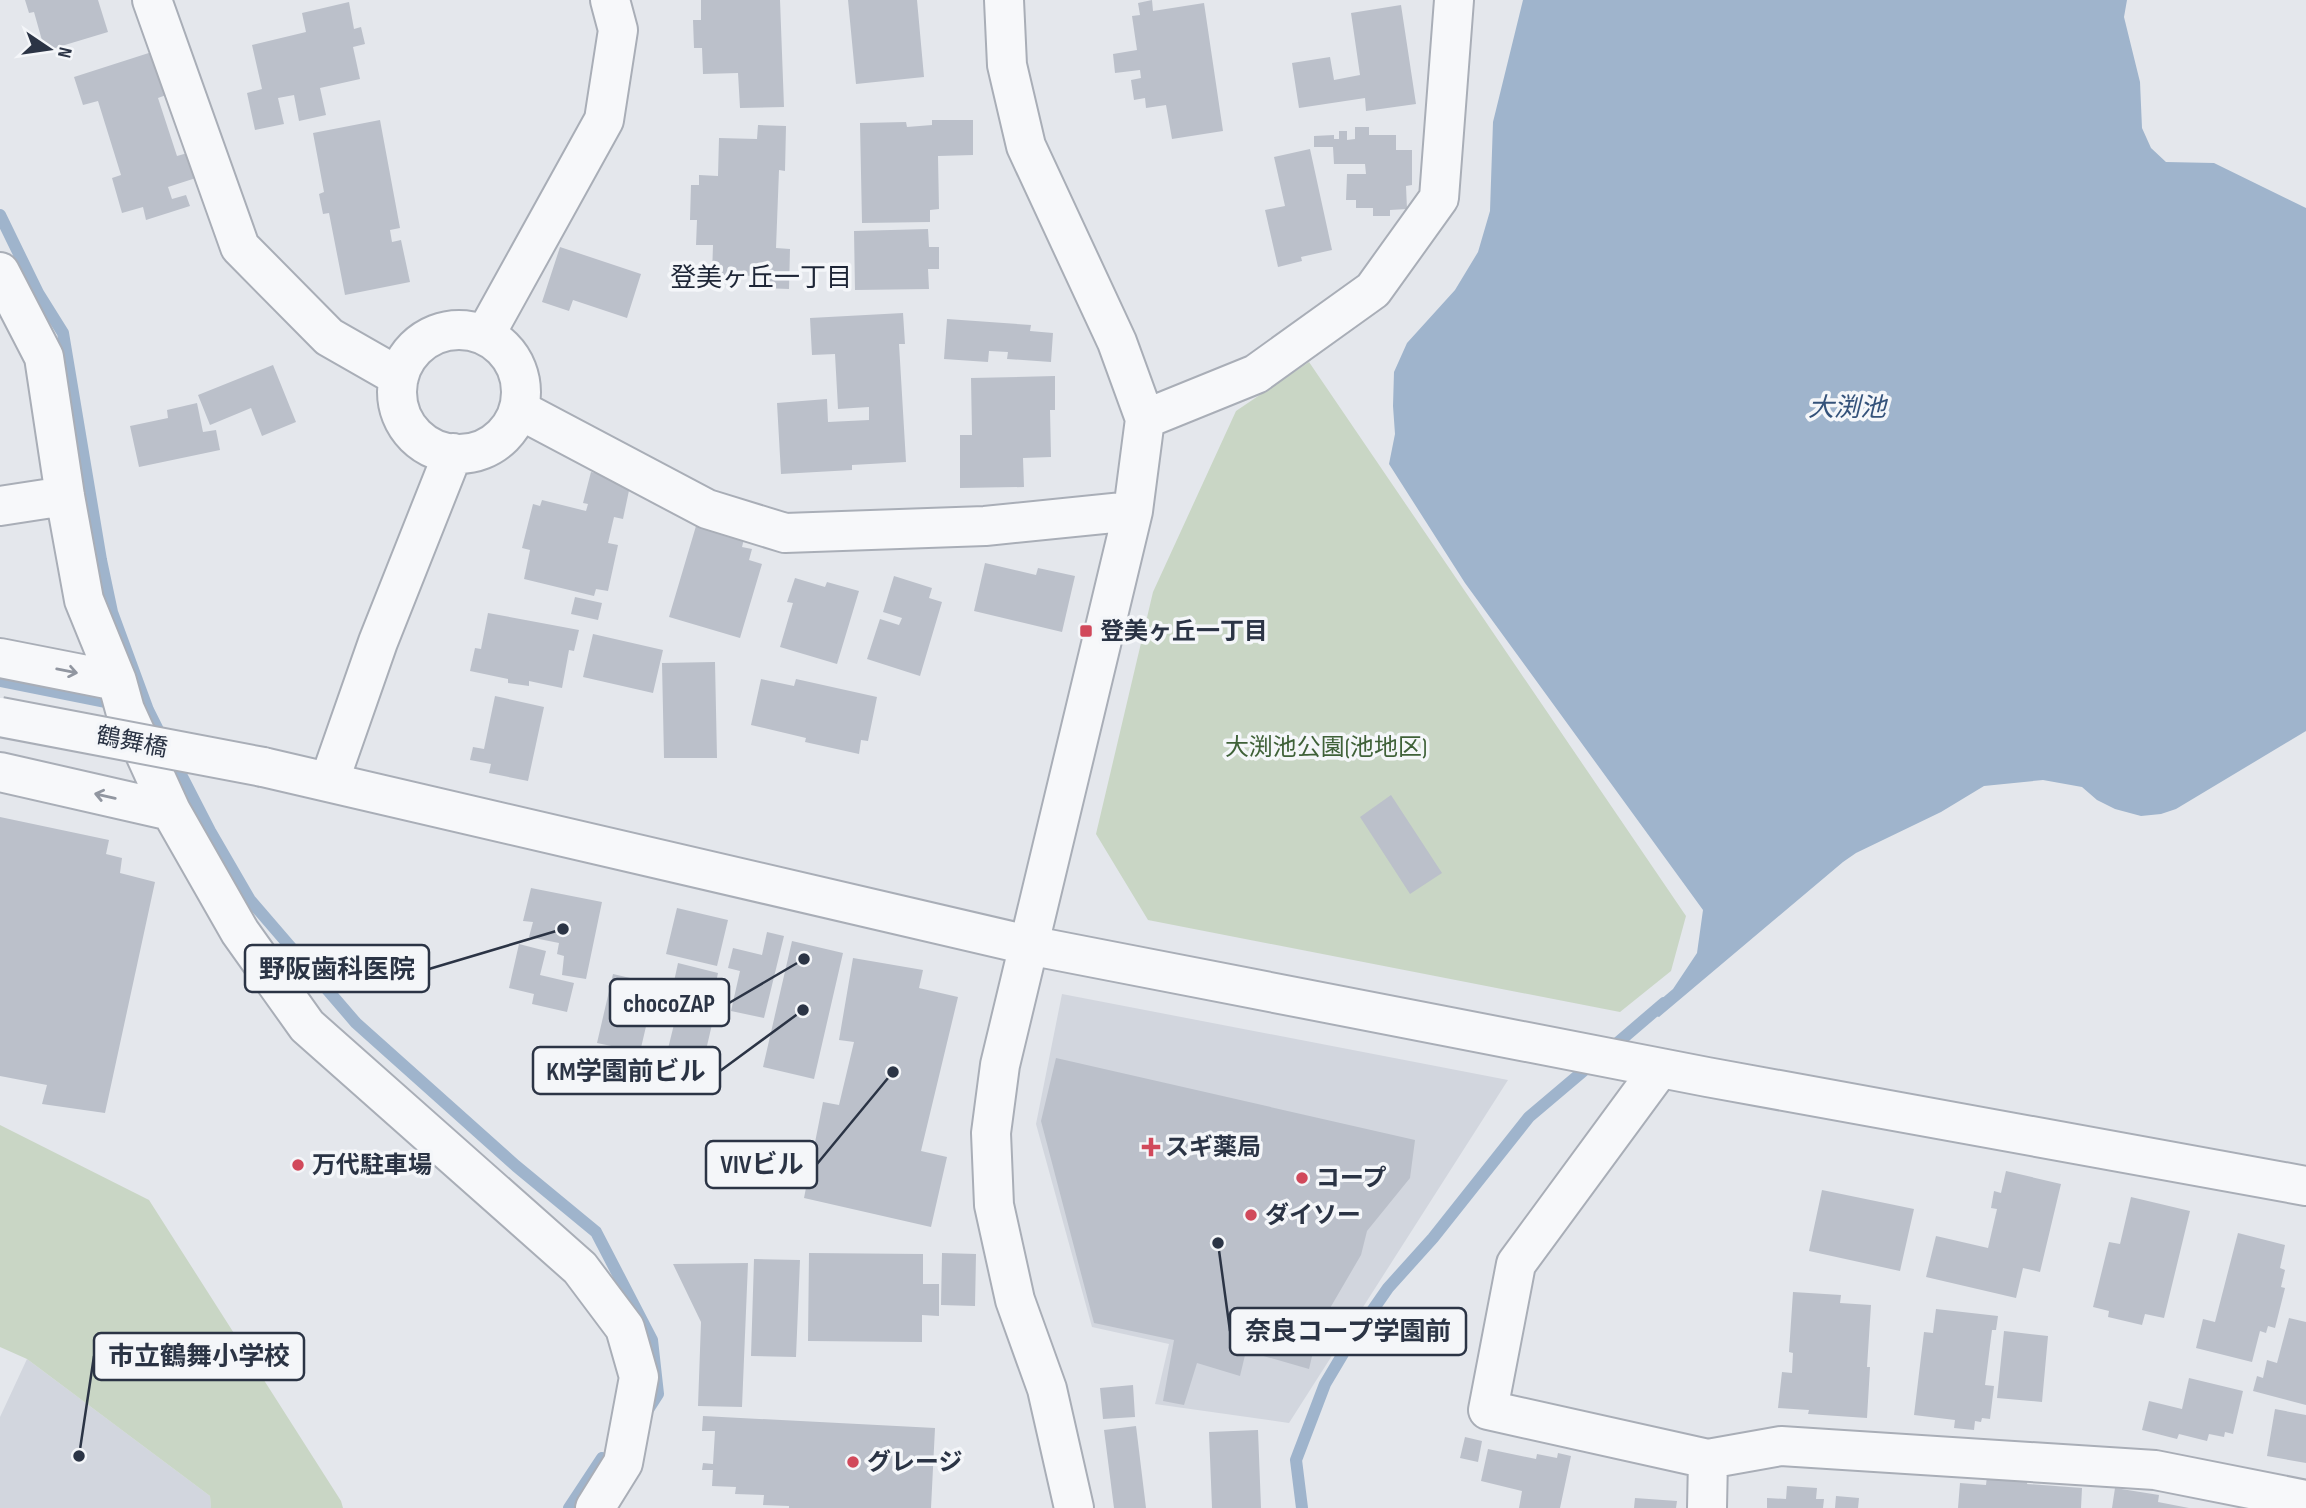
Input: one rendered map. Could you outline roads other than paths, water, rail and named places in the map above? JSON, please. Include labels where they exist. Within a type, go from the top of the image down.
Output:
[{"type":"street","points":[[152,0],[240,247],[329,337],[399,377]]},
{"type":"street","points":[[485,335],[604,120],[618,30],[610,0]]},
{"type":"street","points":[[1004,0],[1007,65],[1026,146],[1116,342],[1145,419],[1133,511],[1000,1065],[991,1133],[994,1205],[1014,1300],[1047,1389],[1074,1508]]},
{"type":"street","points":[[1145,419],[1255,374],[1373,290],[1439,198],[1454,0]]},
{"type":"street","points":[[0,272],[44,357],[84,600],[171,811],[240,932],[307,1026],[580,1268],[625,1328],[639,1377],[623,1463],[595,1508]]},
{"type":"street","points":[[454,329],[477,331],[496,340],[511,356],[522,382],[520,410],[509,430],[486,449],[465,455],[442,453],[423,443],[408,427],[398,408],[399,377],[402,364],[416,347],[433,334],[454,329]]},
{"type":"street","points":[[520,410],[707,509],[785,533],[985,526],[1133,511]]},
{"type":"street","points":[[329,782],[378,642],[453,453]]},
{"type":"street","points":[[0,506],[65,496]]},
{"type":"street","points":[[0,658],[122,696]]},
{"type":"street","name":"鶴舞橋","points":[[0,717],[263,767],[1028,945],[1707,1077],[2306,1186]]},
{"type":"street","points":[[0,772],[171,811]]},
{"type":"street","points":[[1660,1068],[1516,1264],[1488,1410],[1708,1459],[1781,1446],[2155,1470],[2306,1500]]},
{"type":"street","points":[[1707,1508],[1708,1459]]},
{"type":"water","name":"大渕池","points":[[1523,0],[2127,0],[2124,17],[2140,82],[2142,128],[2151,148],[2166,162],[2214,163],[2306,208],[2306,731],[2176,809],[2161,814],[2141,816],[2115,809],[2097,800],[2082,787],[2043,780],[1984,786],[1941,812],[1856,853],[1659,1017],[1646,1012],[1673,989],[1697,953],[1703,910],[1465,583],[1389,464],[1395,434],[1394,372],[1407,343],[1455,290],[1478,252],[1490,211],[1493,122]]},
{"type":"waterway","points":[[0,215],[38,293],[63,333],[112,612],[148,710],[163,740]]},
{"type":"waterway","points":[[0,681],[116,704]]},
{"type":"waterway","points":[[172,757],[250,900],[356,1023],[516,1166],[596,1232],[652,1340],[658,1394],[649,1408]]},
{"type":"waterway","points":[[1608,1051],[1664,1003]]},
{"type":"waterway","points":[[1302,1508],[1296,1460],[1325,1384],[1347,1347],[1388,1288],[1433,1238],[1529,1117],[1594,1062]]},
{"type":"waterway","points":[[569,1508],[602,1458]]},
{"type":"place","name":"登美ヶ丘一丁目","points":[[1086,631]]},
{"type":"place","name":"野阪歯科医院","points":[[563,929]]},
{"type":"place","name":"chocoZAP","points":[[804,959]]},
{"type":"place","name":"KM学園前ビル","points":[[803,1010]]},
{"type":"place","name":"VIVビル","points":[[893,1072]]},
{"type":"place","name":"スギ薬局","points":[[1151,1147]]},
{"type":"place","name":"万代駐車場","points":[[298,1165]]},
{"type":"place","name":"コープ","points":[[1302,1178]]},
{"type":"place","name":"ダイソー","points":[[1251,1215]]},
{"type":"place","name":"奈良コープ学園前","points":[[1218,1243]]},
{"type":"place","name":"市立鶴舞小学校","points":[[79,1456]]},
{"type":"place","name":"グレージ","points":[[853,1462]]},
{"type":"district","name":"登美ヶ丘一丁目","points":[[761,278]]},
{"type":"park label","name":"大渕池公園(池地区)","points":[[1326,747]]}]
